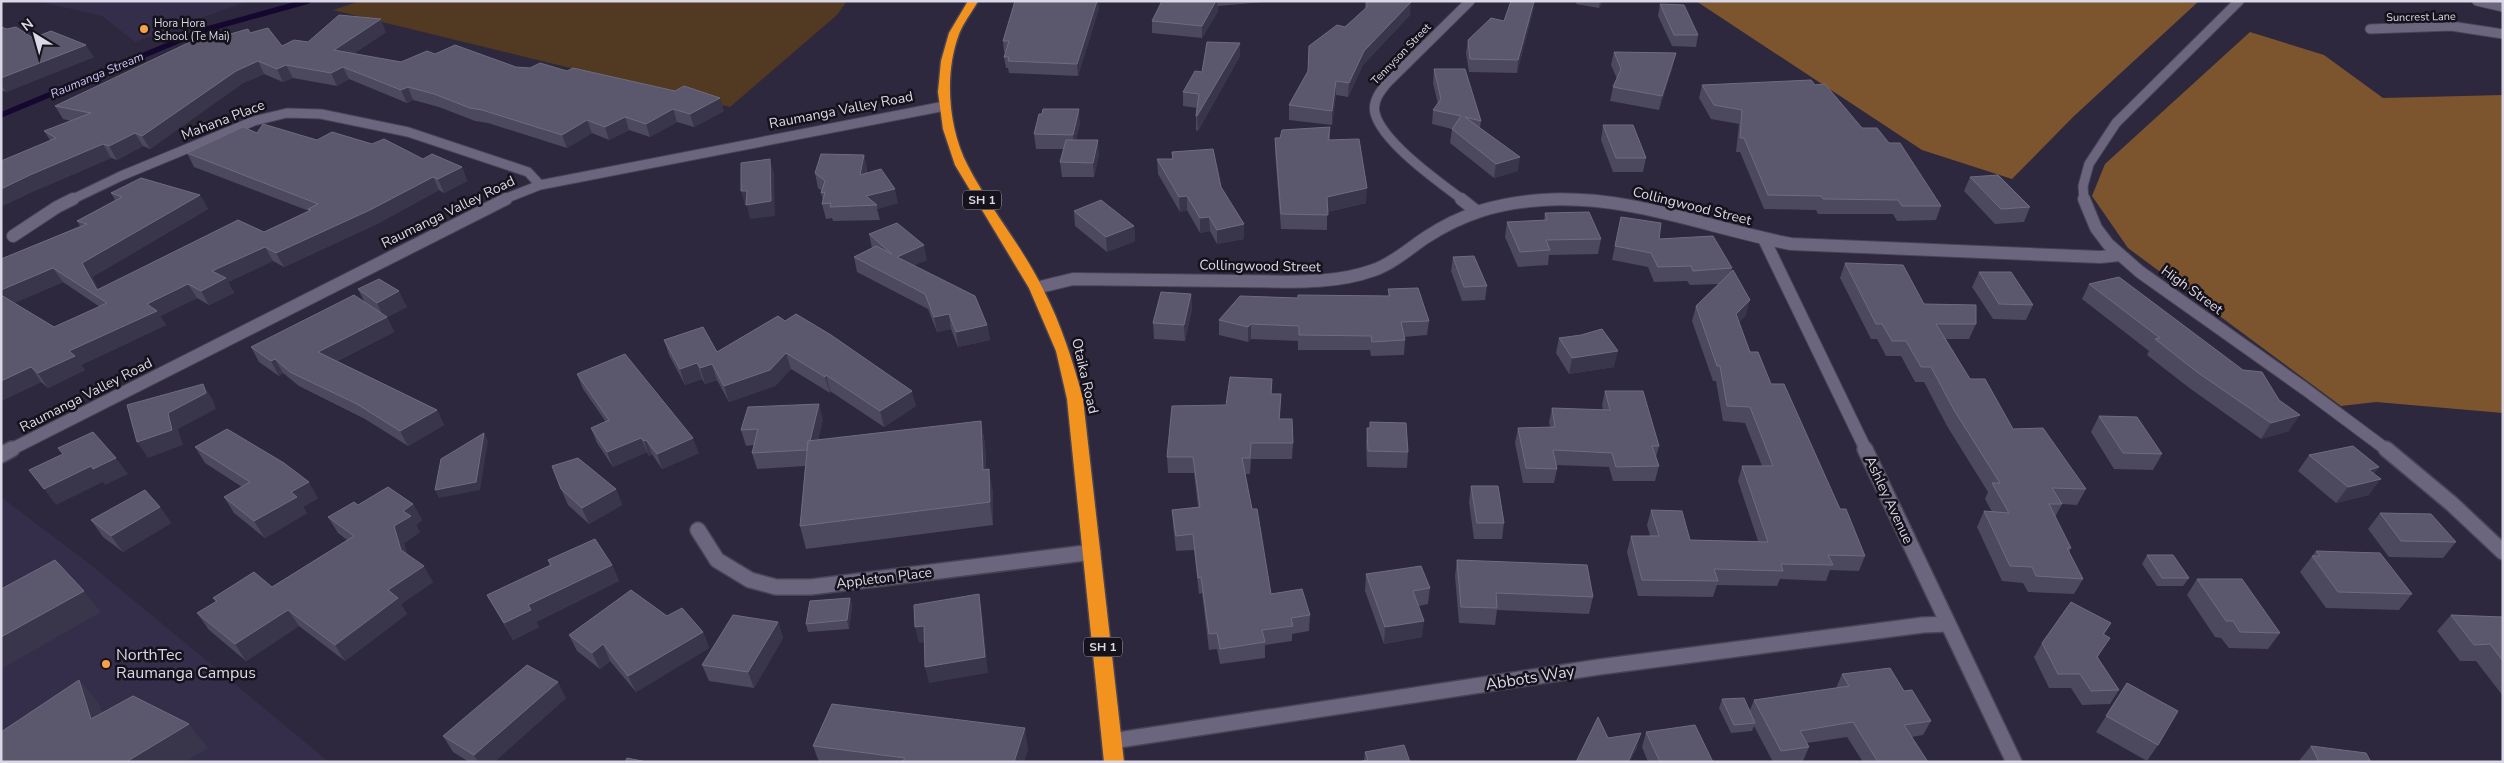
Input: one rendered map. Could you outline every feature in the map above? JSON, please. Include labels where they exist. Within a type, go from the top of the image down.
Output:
[{"type":"highway","name":"Otaika Road","points":[[973,1],[954,33],[949,47],[946,69],[945,106],[949,129],[961,165],[1036,288],[1063,351],[1074,399],[1093,552],[1114,762]]},
{"type":"street","name":"Tennyson Street","points":[[1470,1],[1379,92],[1374,110],[1384,131],[1396,144],[1476,211]]},
{"type":"street","name":"High Street","points":[[2239,1],[2116,123],[2098,146],[2087,164],[2082,179],[2082,194],[2086,209],[2103,239],[2120,255],[2362,431],[2433,487],[2503,552]]},
{"type":"street","points":[[2476,1],[2503,7]]},
{"type":"street","name":"Suncrest Lane","points":[[2370,30],[2451,26],[2503,34]]},
{"type":"street","name":"Raumanga Valley Road","points":[[1,454],[471,214],[540,186],[945,106]]},
{"type":"street","name":"Mahana Place","points":[[13,236],[57,207],[121,176],[254,121],[287,113],[322,114],[408,132],[528,172],[540,186]]},
{"type":"street","name":"Collingwood Street","points":[[1036,288],[1073,279],[1090,278],[1330,282],[1376,270],[1444,224],[1476,211],[1520,202],[1545,200],[1604,201],[1648,208],[1764,240],[1837,247],[2100,257],[2120,255]]},
{"type":"street","name":"Ashley Avenue","points":[[1764,240],[2014,762]]},
{"type":"street","name":"Appleton Place","points":[[698,530],[717,560],[750,580],[776,587],[811,587],[1093,552]]},
{"type":"street","name":"Abbots Way","points":[[1112,741],[1599,668],[1923,625],[1948,624]]},
{"type":"shaded area","name":"Hora Hora School (Te Mai)","points":[[37,1],[248,1],[135,42],[102,16]]},
{"type":"shaded area","points":[[360,1],[847,1],[837,15],[730,107],[333,10]]},
{"type":"shaded area","points":[[1696,1],[2199,1],[2073,117],[2012,179],[1922,150]]},
{"type":"shaded area","points":[[2250,32],[2324,55],[2383,98],[2503,95],[2503,413],[2376,402],[2341,406],[2128,248],[2092,196],[2105,164]]},
{"type":"shaded area","name":"NorthTec Raumanga Campus","points":[[1,497],[91,565],[329,762],[1,762]]},
{"type":"building","points":[[1015,1],[1097,1],[1077,64],[1008,61],[1009,57],[1004,57],[1009,41],[1003,41]]},
{"type":"building","points":[[1162,1],[1216,1],[1202,26],[1152,21]]},
{"type":"building","points":[[1367,1],[1411,2],[1364,51],[1349,83],[1336,81],[1332,111],[1289,105],[1308,71],[1309,46],[1337,25],[1345,27],[1367,7]]},
{"type":"building","points":[[1511,1],[1534,1],[1518,60],[1470,59],[1468,40],[1491,18],[1504,21]]},
{"type":"building","points":[[1660,4],[1684,5],[1698,35],[1674,35]]},
{"type":"building","points":[[339,15],[381,19],[334,50],[401,62],[427,51],[435,54],[455,45],[516,67],[530,68],[540,63],[567,71],[573,68],[675,91],[684,86],[720,98],[690,114],[673,109],[646,124],[625,117],[605,127],[587,120],[562,135],[470,108],[434,94],[408,87],[401,90],[343,67],[331,73],[286,65],[277,69],[258,61],[236,71],[142,136],[135,133],[109,146],[103,144],[1,189],[1,161],[56,138],[44,131],[91,113],[55,106],[209,33],[216,38],[248,29],[250,33],[268,28],[282,46],[294,40],[308,42]]},
{"type":"building","points":[[1,27],[7,29],[16,27],[33,38],[51,31],[86,45],[1,78]]},
{"type":"building","points":[[1207,42],[1240,43],[1196,116],[1199,94],[1183,92],[1195,71],[1202,72]]},
{"type":"building","points":[[1614,52],[1676,53],[1662,96],[1613,87],[1621,69]]},
{"type":"building","points":[[1434,69],[1465,69],[1481,121],[1465,117],[1520,157],[1496,164],[1452,129],[1461,116],[1433,110],[1441,99]]},
{"type":"building","points":[[1811,80],[1815,85],[1825,84],[1862,128],[1877,128],[1889,143],[1900,143],[1941,206],[1902,206],[1898,200],[1823,199],[1821,196],[1768,195],[1744,138],[1740,138],[1742,110],[1714,105],[1702,85]]},
{"type":"building","points":[[1043,109],[1079,109],[1073,135],[1034,134],[1039,114],[1042,114]]},
{"type":"building","points":[[263,124],[317,140],[332,132],[372,144],[384,139],[423,159],[432,154],[462,167],[438,179],[433,177],[370,210],[276,253],[265,247],[212,271],[226,278],[201,291],[188,284],[147,304],[157,311],[69,351],[75,356],[38,373],[31,367],[1,381],[1,295],[54,327],[107,303],[53,268],[1,290],[1,259],[87,224],[77,221],[122,197],[111,193],[141,178],[200,195],[82,263],[97,290],[238,220],[264,232],[311,210],[308,209],[318,204],[187,153],[243,127],[257,133]]},
{"type":"building","points":[[1603,125],[1633,125],[1646,158],[1616,158]]},
{"type":"building","points":[[1330,127],[1328,140],[1359,139],[1367,188],[1327,197],[1328,215],[1281,214],[1275,138],[1280,138],[1282,130]]},
{"type":"building","points":[[1066,140],[1098,140],[1093,163],[1060,162]]},
{"type":"building","points":[[1213,149],[1221,187],[1244,224],[1217,230],[1209,217],[1200,218],[1187,196],[1179,197],[1157,159],[1173,159],[1172,152]]},
{"type":"building","points":[[821,154],[864,155],[860,175],[881,169],[895,189],[866,196],[877,205],[830,207],[831,203],[822,204],[825,192],[821,193],[825,181],[815,173]]},
{"type":"building","points":[[770,159],[771,201],[746,205],[747,191],[741,191],[741,163]]},
{"type":"building","points":[[1998,175],[2030,207],[2001,209],[1970,177]]},
{"type":"building","points":[[1101,200],[1134,226],[1106,237],[1074,211]]},
{"type":"building","points":[[1589,212],[1601,239],[1546,240],[1550,250],[1520,252],[1507,222],[1547,220],[1545,213]]},
{"type":"building","points":[[1621,217],[1661,223],[1659,239],[1713,236],[1732,268],[1693,271],[1691,266],[1658,267],[1651,253],[1615,246]]},
{"type":"building","points":[[897,223],[924,245],[897,257],[975,296],[987,325],[956,332],[949,314],[934,317],[925,294],[854,257],[876,246],[892,254],[869,234]]},
{"type":"building","points":[[1474,256],[1487,286],[1464,287],[1453,257]]},
{"type":"building","points":[[1845,263],[1903,265],[1924,304],[1976,305],[1976,324],[1936,324],[1970,379],[1985,379],[2013,429],[2043,428],[2086,489],[2052,488],[2062,504],[2049,504],[2071,548],[2067,548],[2083,579],[2036,576],[2032,567],[2010,566],[1984,511],[2009,513],[1992,483],[2000,483],[1954,410],[1931,367],[1921,367],[1906,341],[1892,341],[1882,324],[1876,324]]},
{"type":"building","points":[[1733,270],[1750,300],[1736,314],[1750,352],[1758,352],[1771,384],[1784,384],[1840,509],[1846,509],[1865,556],[1828,555],[1833,565],[1781,564],[1783,571],[1714,569],[1718,581],[1642,580],[1631,536],[1659,536],[1651,510],[1682,511],[1690,540],[1768,542],[1742,466],[1773,466],[1750,407],[1727,406],[1720,366],[1717,366],[1696,306]]},
{"type":"building","points":[[1979,272],[2011,272],[2033,305],[1999,304]]},
{"type":"building","points":[[2119,277],[2243,370],[2262,372],[2279,400],[2300,415],[2271,423],[2197,372],[2155,339],[2160,338],[2089,284]]},
{"type":"building","points":[[379,279],[399,291],[377,303],[358,289]]},
{"type":"building","points":[[1418,288],[1429,321],[1401,322],[1405,340],[1372,342],[1371,336],[1299,335],[1299,326],[1251,324],[1248,327],[1219,320],[1240,296],[1298,298],[1298,295],[1390,296],[1388,289]]},
{"type":"building","points":[[1161,292],[1191,294],[1184,325],[1153,323]]},
{"type":"building","points":[[354,295],[387,317],[318,352],[437,410],[400,431],[357,404],[290,372],[275,359],[271,361],[251,347]]},
{"type":"building","points":[[796,314],[831,335],[912,391],[880,411],[826,375],[825,377],[786,353],[770,370],[724,386],[712,364],[700,368],[697,363],[680,369],[664,340],[703,327],[717,352],[778,316],[785,321]]},
{"type":"building","points":[[1602,329],[1618,351],[1572,358],[1559,338],[1581,335]]},
{"type":"building","points":[[625,354],[693,438],[657,454],[646,440],[644,441],[641,438],[607,452],[591,428],[609,420],[577,374]]},
{"type":"building","points":[[1230,377],[1272,379],[1271,394],[1281,394],[1279,419],[1292,419],[1293,443],[1251,443],[1250,458],[1242,458],[1252,509],[1257,509],[1271,594],[1302,589],[1310,615],[1291,618],[1293,626],[1262,630],[1265,642],[1220,649],[1217,633],[1209,634],[1201,577],[1198,578],[1193,534],[1176,536],[1172,510],[1200,507],[1193,457],[1167,457],[1172,406],[1226,405]]},
{"type":"building","points":[[203,384],[206,393],[168,413],[172,430],[137,442],[127,405]]},
{"type":"building","points":[[1605,391],[1643,391],[1659,446],[1652,446],[1659,466],[1616,467],[1612,453],[1553,450],[1557,469],[1526,468],[1518,428],[1555,427],[1552,408],[1610,410]]},
{"type":"building","points":[[819,404],[807,450],[752,453],[758,429],[741,430],[748,407]]},
{"type":"building","points":[[2099,416],[2137,417],[2162,454],[2123,453]]},
{"type":"building","points":[[981,421],[983,470],[989,469],[990,502],[800,526],[808,441]]},
{"type":"building","points":[[1370,422],[1406,423],[1408,452],[1368,451],[1367,428],[1370,428]]},
{"type":"building","points":[[227,429],[284,463],[309,482],[291,492],[297,497],[254,521],[224,497],[250,482],[195,447]]},
{"type":"building","points":[[93,432],[116,458],[93,469],[91,466],[44,489],[29,470],[63,454],[58,448]]},
{"type":"building","points":[[484,433],[476,482],[435,490],[441,459]]},
{"type":"building","points":[[2353,446],[2379,467],[2369,470],[2381,479],[2348,487],[2309,455]]},
{"type":"building","points":[[578,458],[616,489],[582,508],[561,489],[552,466]]},
{"type":"building","points":[[1471,486],[1498,486],[1504,523],[1477,523]]},
{"type":"building","points":[[388,487],[413,504],[403,511],[411,516],[394,526],[401,550],[424,566],[388,590],[398,598],[335,645],[288,610],[235,644],[197,613],[217,601],[213,598],[254,572],[272,587],[354,536],[328,517],[354,502],[358,505]]},
{"type":"building","points":[[145,490],[160,507],[111,536],[91,520]]},
{"type":"building","points":[[2380,513],[2431,514],[2456,542],[2401,541]]},
{"type":"building","points":[[595,539],[612,565],[528,605],[531,610],[504,623],[487,595],[551,565],[548,560]]},
{"type":"building","points":[[2316,551],[2380,553],[2412,594],[2338,592],[2312,556],[2320,556]]},
{"type":"building","points":[[2147,555],[2173,555],[2189,578],[2162,578]]},
{"type":"building","points":[[55,560],[84,591],[1,637],[1,589]]},
{"type":"building","points":[[1457,560],[1587,565],[1593,597],[1496,593],[1497,608],[1461,607]]},
{"type":"building","points":[[1421,566],[1430,588],[1413,591],[1424,621],[1385,627],[1366,574]]},
{"type":"building","points":[[2197,579],[2242,579],[2280,633],[2240,632],[2233,621],[2226,621]]},
{"type":"building","points":[[631,590],[667,616],[682,608],[703,632],[628,676],[603,644],[592,653],[569,635]]},
{"type":"building","points":[[979,594],[985,657],[925,667],[924,626],[915,627],[914,605]]},
{"type":"building","points":[[850,598],[847,620],[806,624],[810,601]]},
{"type":"building","points":[[2071,602],[2111,623],[2103,634],[2110,638],[2097,657],[2119,690],[2091,691],[2080,674],[2058,674],[2042,643]]},
{"type":"building","points":[[733,615],[778,622],[748,672],[702,665]]},
{"type":"building","points":[[2451,615],[2503,617],[2503,661],[2490,644],[2474,645]]},
{"type":"building","points":[[527,665],[558,682],[474,755],[443,736]]},
{"type":"building","points":[[1890,668],[1904,691],[1912,690],[1931,721],[1904,725],[1928,762],[1878,762],[1853,722],[1800,731],[1809,747],[1781,751],[1754,700],[1849,686],[1842,674]]},
{"type":"building","points":[[79,680],[91,719],[133,696],[189,724],[126,762],[3,762],[1,760],[1,732]]},
{"type":"building","points":[[2127,683],[2178,711],[2158,745],[2106,716]]},
{"type":"building","points":[[1744,698],[1755,723],[1734,725],[1722,699]]},
{"type":"building","points":[[832,704],[1025,728],[1014,762],[906,762],[903,761],[905,758],[813,746]]},
{"type":"building","points":[[1598,717],[1608,738],[1641,733],[1628,762],[1576,762]]},
{"type":"building","points":[[1695,725],[1713,762],[1660,762],[1646,732]]},
{"type":"building","points":[[1404,745],[1410,762],[1357,762],[1368,760],[1365,752]]},
{"type":"building","points":[[2311,746],[2366,753],[2371,762],[2319,762]]},
{"type":"building","points":[[627,758],[647,762],[625,762]]},
{"type":"waterway","name":"Raumanga Stream","points":[[1,115],[204,30],[308,1]]},
{"type":"place","name":"Hora Hora School (Te Mai)","points":[[144,29]]},
{"type":"place","name":"NorthTec Raumanga Campus","points":[[106,664]]}]
